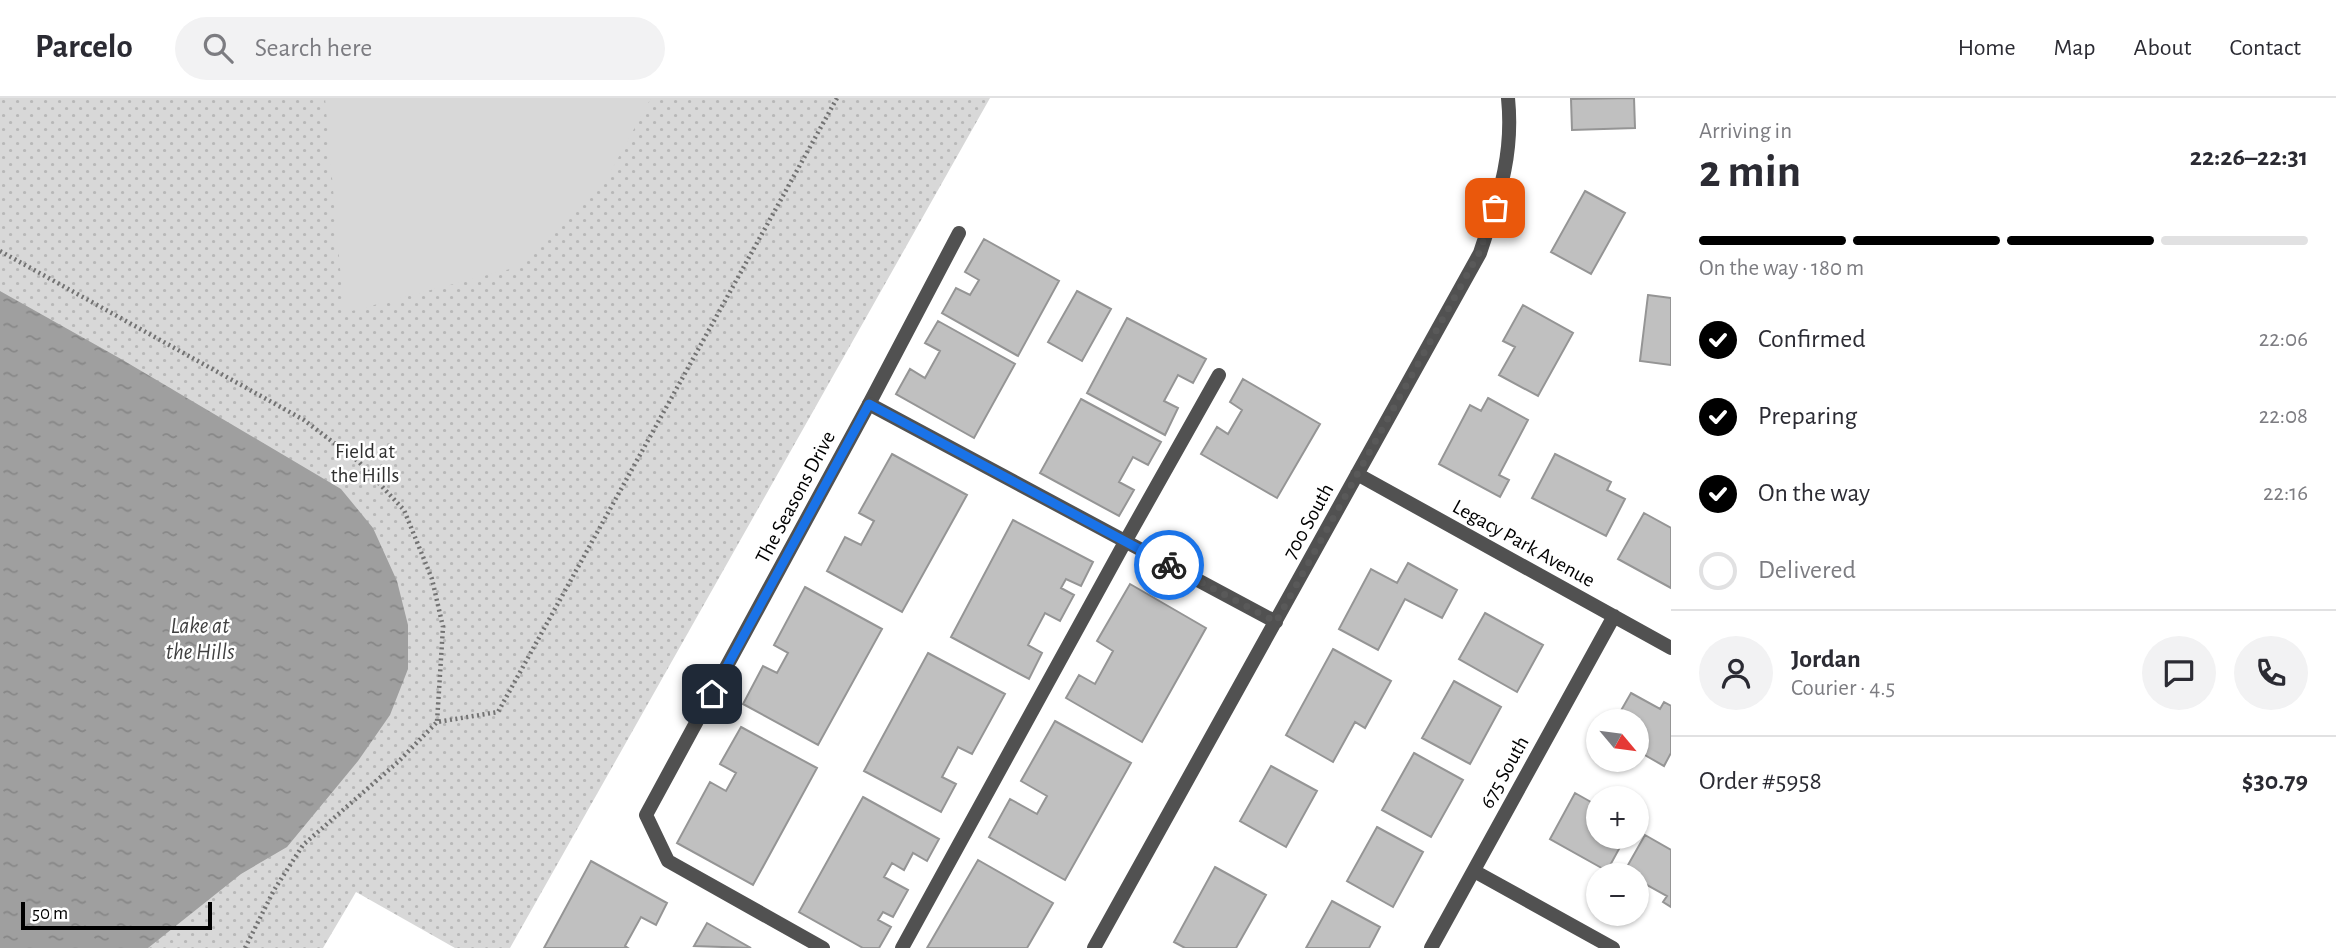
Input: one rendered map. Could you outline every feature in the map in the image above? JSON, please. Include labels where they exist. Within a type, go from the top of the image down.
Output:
[{"type":"street","name":"700 South","points":[[1094,948],[1479,253],[1502,186],[1511,127],[1508,98]]},
{"type":"street","points":[[959,233],[869,404],[1276,622]]},
{"type":"street","points":[[902,948],[1220,375]]},
{"type":"street","name":"The Seasons Drive","points":[[823,948],[668,861],[646,815],[869,404]]},
{"type":"street","name":"Legacy Park Avenue","points":[[1357,474],[1671,648]]},
{"type":"street","name":"675 South","points":[[1431,948],[1614,616]]},
{"type":"street","points":[[1474,871],[1613,948]]},
{"type":"path","points":[[245,948],[274,890],[303,845],[399,761],[437,722],[498,712],[837,98]]},
{"type":"path","points":[[0,251],[304,421],[359,462],[404,510],[432,579],[443,627],[437,722]]},
{"type":"green space","name":"Field at the Hills","points":[[0,98],[990,98],[510,948],[455,948],[356,892],[323,948],[0,948]]},
{"type":"green space","points":[[325,98],[651,98],[611,171],[514,268],[344,313]]},
{"type":"water","name":"Lake at the Hills","points":[[0,291],[341,489],[373,528],[397,581],[408,625],[408,669],[390,715],[358,761],[287,847],[241,874],[148,948],[0,948]]},
{"type":"building","points":[[1634,98],[1635,128],[1572,130],[1571,99]]},
{"type":"building","points":[[1585,191],[1625,213],[1591,274],[1551,252]]},
{"type":"building","points":[[984,239],[1059,281],[1018,356],[942,313],[956,288],[970,295],[979,280],[965,272]]},
{"type":"building","points":[[1077,291],[1111,309],[1082,361],[1048,342]]},
{"type":"building","points":[[1648,295],[1671,298],[1671,365],[1640,361]]},
{"type":"building","points":[[1523,305],[1573,333],[1538,396],[1499,375],[1515,347],[1503,341]]},
{"type":"building","points":[[1127,318],[1206,359],[1193,383],[1178,375],[1164,401],[1178,408],[1165,435],[1087,393]]},
{"type":"building","points":[[938,321],[1015,364],[974,438],[896,394],[910,369],[925,378],[940,351],[925,343]]},
{"type":"building","points":[[1243,379],[1320,424],[1277,498],[1201,454],[1217,427],[1228,434],[1242,410],[1230,402]]},
{"type":"building","points":[[1488,398],[1528,420],[1499,475],[1509,480],[1500,497],[1439,464],[1470,405],[1481,411]]},
{"type":"building","points":[[1081,399],[1161,442],[1148,465],[1133,457],[1119,482],[1134,490],[1119,516],[1040,473]]},
{"type":"building","points":[[892,454],[967,495],[902,612],[827,571],[845,537],[861,545],[874,521],[859,513]]},
{"type":"building","points":[[1555,454],[1611,482],[1607,490],[1625,499],[1606,536],[1532,498]]},
{"type":"building","points":[[1644,513],[1671,528],[1671,588],[1618,559]]},
{"type":"building","points":[[1013,520],[1093,562],[1081,586],[1066,579],[1061,588],[1074,595],[1060,621],[1045,613],[1028,645],[1042,653],[1029,679],[951,637]]},
{"type":"building","points":[[1408,563],[1457,590],[1442,618],[1405,599],[1378,650],[1339,629],[1371,569],[1397,583]]},
{"type":"building","points":[[1130,584],[1206,628],[1142,742],[1066,698],[1079,675],[1095,684],[1113,651],[1097,641]]},
{"type":"building","points":[[805,587],[882,629],[818,745],[743,704],[763,666],[777,673],[788,653],[774,645]]},
{"type":"building","points":[[1485,613],[1543,645],[1517,692],[1459,659]]},
{"type":"building","points":[[1333,649],[1391,681],[1365,728],[1355,722],[1333,762],[1286,735]]},
{"type":"building","points":[[928,653],[1005,694],[972,754],[958,747],[942,777],[956,784],[941,812],[864,771]]},
{"type":"building","points":[[1454,681],[1501,707],[1470,764],[1422,738]]},
{"type":"building","points":[[1631,693],[1660,709],[1664,702],[1671,706],[1671,753],[1664,766],[1649,757],[1649,709],[1622,709]]},
{"type":"building","points":[[1055,721],[1131,763],[1065,880],[989,837],[1010,799],[1037,814],[1047,796],[1021,781]]},
{"type":"building","points":[[741,727],[817,768],[753,885],[677,843],[710,782],[726,791],[736,773],[720,764]]},
{"type":"building","points":[[1414,753],[1463,780],[1431,837],[1382,810]]},
{"type":"building","points":[[1271,766],[1317,791],[1286,847],[1240,821]]},
{"type":"building","points":[[1575,793],[1586,799],[1586,849],[1619,849],[1611,863],[1593,863],[1550,839]]},
{"type":"building","points":[[863,797],[939,839],[927,861],[913,853],[904,870],[892,863],[884,877],[908,890],[893,917],[883,912],[878,920],[891,927],[879,948],[863,948],[799,912]]},
{"type":"building","points":[[1377,827],[1423,852],[1393,907],[1347,881]]},
{"type":"building","points":[[1649,837],[1671,850],[1671,907],[1663,902],[1667,896],[1649,886],[1649,863],[1629,863],[1637,849],[1649,849]]},
{"type":"building","points":[[978,860],[1053,903],[1027,948],[927,948]]},
{"type":"building","points":[[591,861],[667,903],[656,925],[641,917],[625,946],[628,948],[544,948]]},
{"type":"building","points":[[1215,867],[1266,895],[1236,948],[1185,948],[1174,942]]},
{"type":"building","points":[[1332,901],[1380,927],[1369,948],[1306,948]]},
{"type":"building","points":[[707,923],[751,948],[694,946]]},
{"type":"way so far","points":[[1169,565],[1276,622],[1479,253],[1495,208]]},
{"type":"route","points":[[712,694],[869,404],[1169,565]]}]
